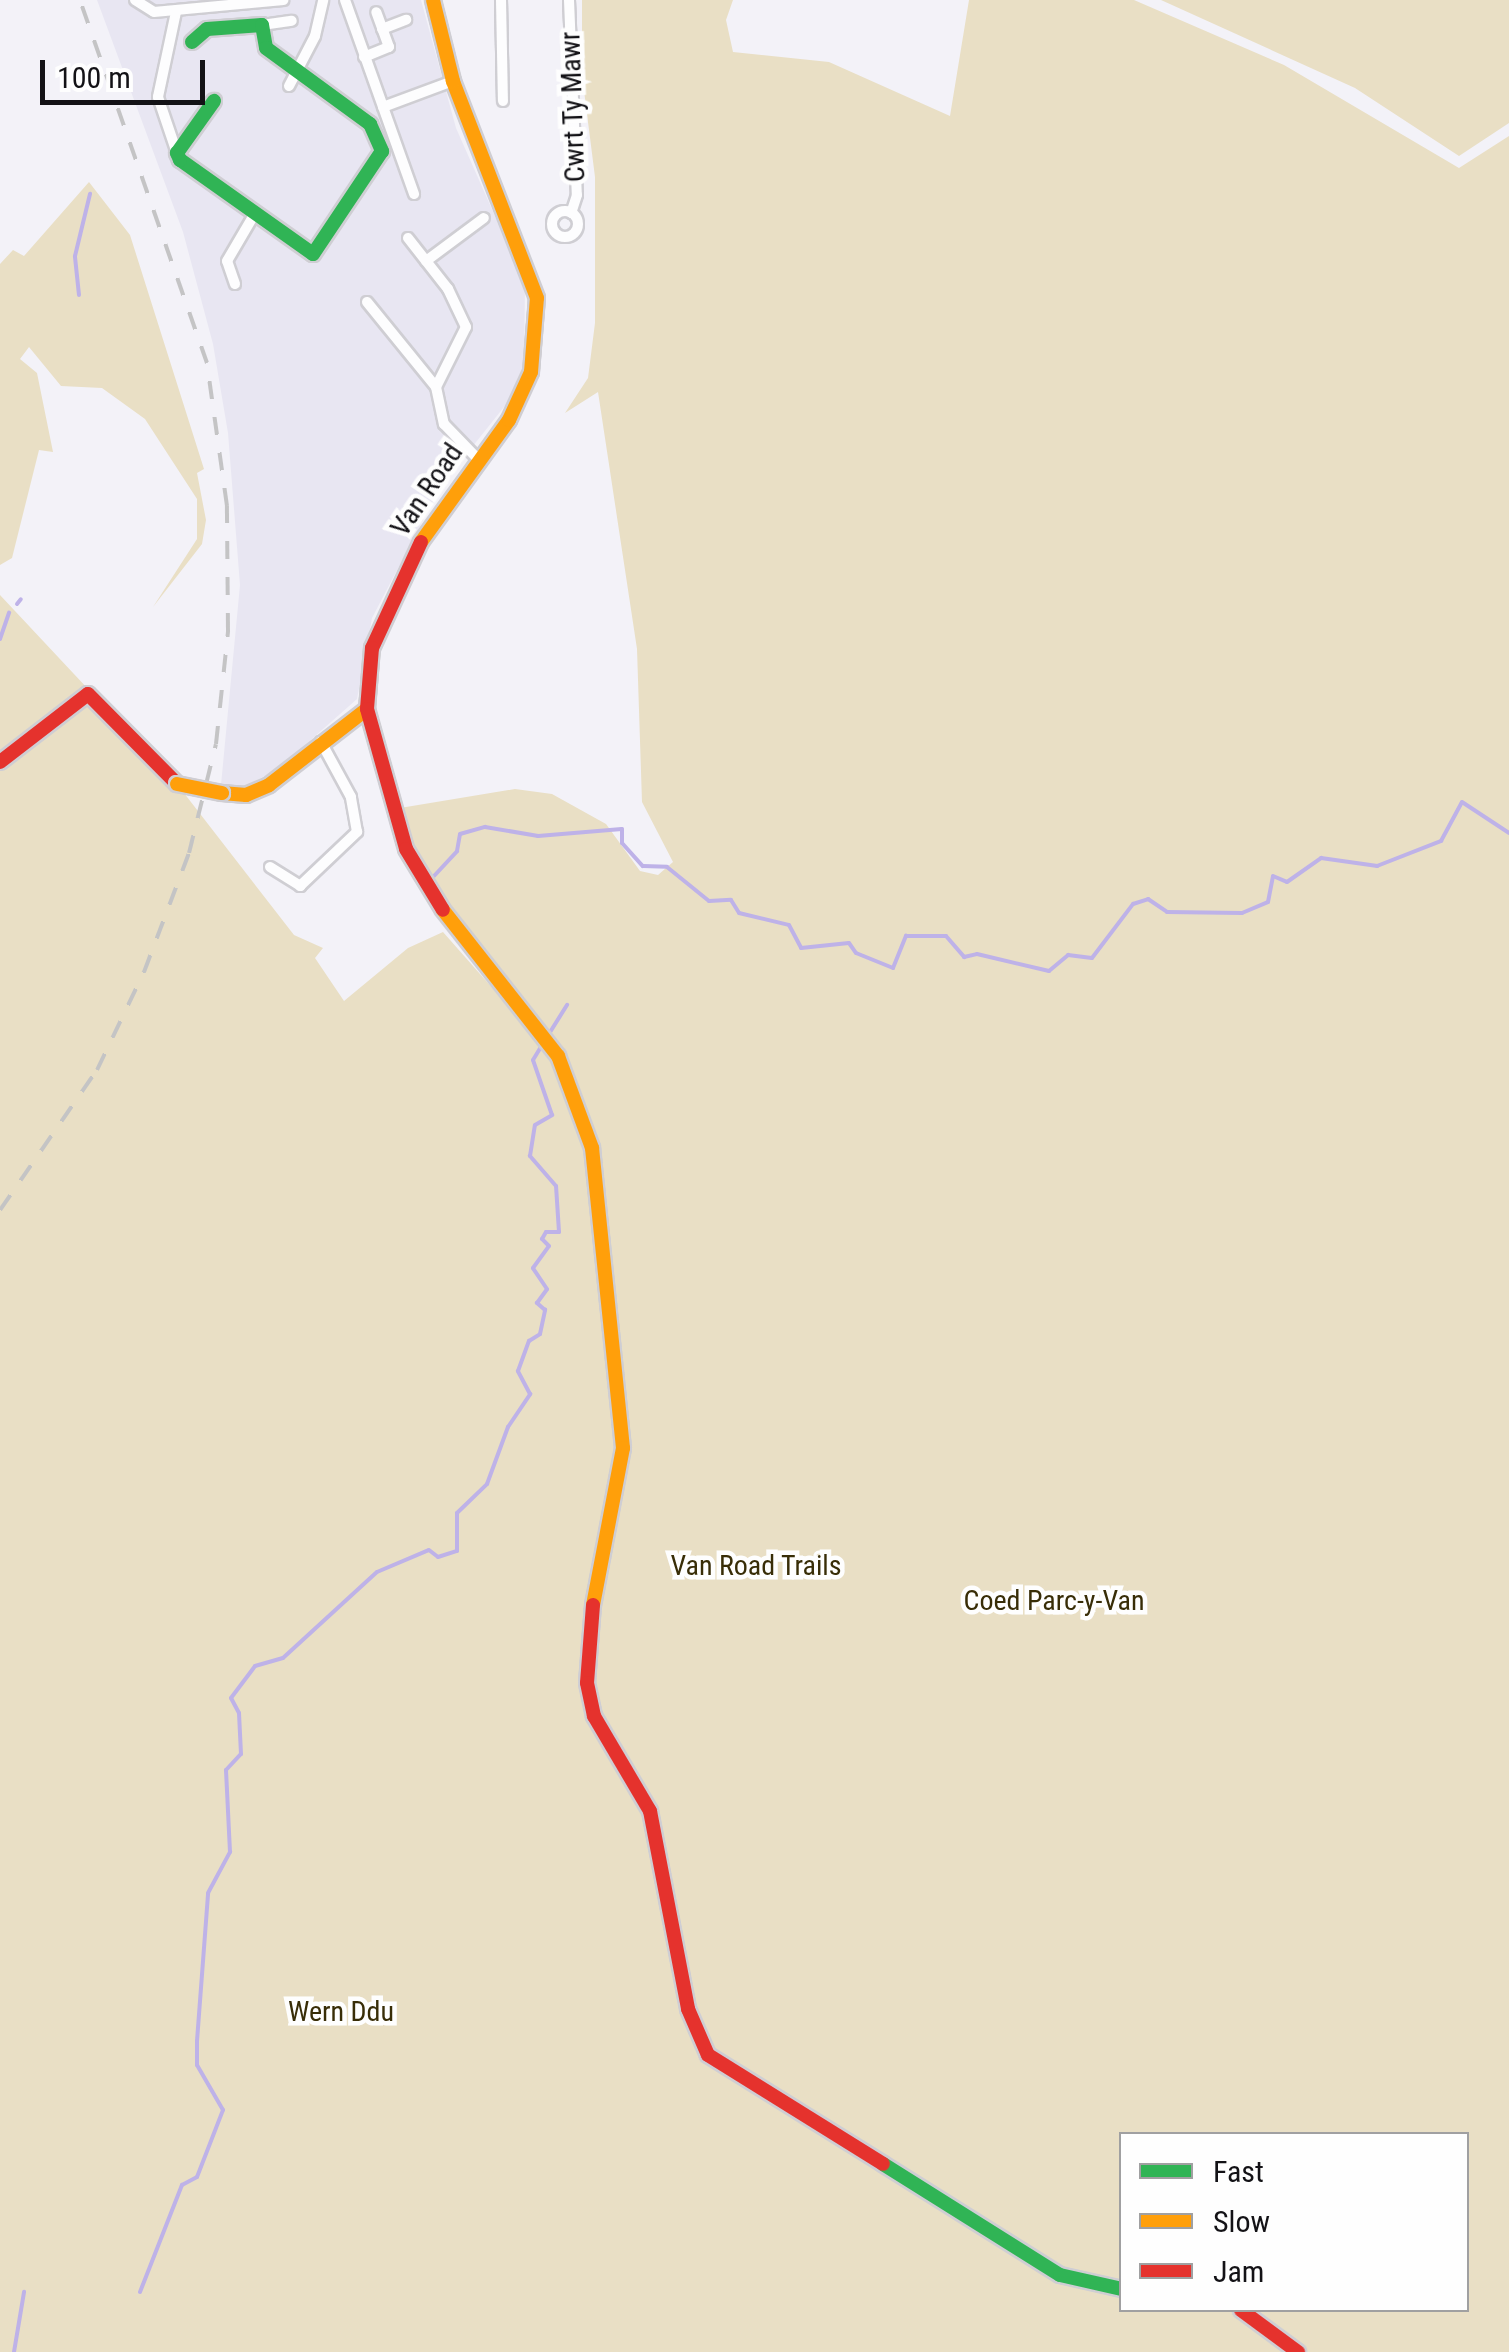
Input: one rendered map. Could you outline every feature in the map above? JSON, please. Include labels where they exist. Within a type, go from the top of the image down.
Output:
[{"type":"street","points":[[135,0],[154,12],[283,0]]},
{"type":"street","points":[[289,86],[298,73],[323,0]]},
{"type":"street","points":[[345,0],[414,194]]},
{"type":"street","name":"Van Road","points":[[432,0],[453,81],[528,259],[537,298],[531,372],[509,420],[476,458],[436,515],[385,608],[372,648],[367,709],[406,849],[434,898],[570,1076],[592,1148],[622,1448],[595,1582],[587,1683],[600,1731],[650,1810],[694,2030],[720,2065],[860,2144],[1060,2275],[1087,2286],[1119,2289]]},
{"type":"street","points":[[501,0],[504,100]]},
{"type":"street","name":"Cwrt Ty Mawr","points":[[569,0],[577,195],[572,213]]},
{"type":"street","points":[[176,12],[158,96],[177,154],[203,180],[313,254],[382,151],[362,116],[266,48],[262,24]]},
{"type":"street","points":[[364,57],[388,47],[376,12]]},
{"type":"street","points":[[192,42],[207,29],[292,20]]},
{"type":"street","points":[[382,30],[406,20]]},
{"type":"street","points":[[383,107],[453,81]]},
{"type":"street","points":[[177,154],[214,101]]},
{"type":"street","points":[[236,284],[227,261],[254,214]]},
{"type":"street","points":[[426,261],[484,218]]},
{"type":"street","points":[[408,238],[466,327],[436,388]]},
{"type":"street","points":[[367,302],[436,388],[444,424],[476,458]]},
{"type":"street","points":[[0,762],[88,694],[177,784],[246,796],[269,785],[367,709]]},
{"type":"street","points":[[270,867],[300,886],[356,832],[351,796],[321,742]]},
{"type":"street","points":[[1244,2312],[1298,2352]]},
{"type":"shaded area","points":[[97,0],[421,0],[456,128],[525,284],[524,365],[508,402],[441,486],[372,618],[357,699],[279,768],[241,789],[221,785],[240,585],[228,433],[213,344],[183,232]]},
{"type":"green space","points":[[582,0],[733,0],[726,20],[733,52],[829,62],[950,116],[969,0],[1134,0],[1284,65],[1459,168],[1509,136],[1509,2352],[0,2352],[0,595],[177,784],[294,935],[323,948],[315,958],[344,1001],[408,948],[443,932],[570,1076],[434,899],[394,809],[515,789],[552,794],[606,824],[640,871],[658,875],[673,862],[642,802],[637,649],[598,392],[565,413],[588,378],[595,323],[595,177],[582,75]]},
{"type":"green space","points":[[1161,0],[1509,0],[1509,123],[1459,156],[1355,88]]},
{"type":"green space","points":[[89,182],[130,235],[204,469],[197,473],[206,520],[202,544],[153,607],[197,539],[197,499],[145,419],[102,388],[61,386],[29,347],[20,359],[37,373],[53,452],[39,450],[12,558],[0,565],[0,264],[13,250],[24,256]]},
{"type":"waterway","points":[[79,295],[75,256],[90,194]]},
{"type":"waterway","points":[[17,604],[21,599]]},
{"type":"waterway","points":[[0,639],[9,613]]},
{"type":"waterway","points":[[434,876],[457,851],[460,834],[485,827],[538,836],[622,829],[622,843],[643,866],[667,867],[709,901],[731,900],[739,913],[789,925],[801,948],[849,943],[856,953],[893,968],[906,936],[946,936],[964,957],[977,954],[1049,971],[1068,955],[1092,958],[1133,904],[1148,899],[1167,912],[1242,913],[1268,902],[1273,876],[1287,882],[1321,858],[1377,866],[1441,841],[1462,802],[1509,833]]},
{"type":"waterway","points":[[547,1037],[567,1005]]},
{"type":"waterway","points":[[140,2292],[182,2185],[197,2177],[223,2110],[197,2065],[197,2041],[208,1893],[230,1852],[226,1770],[241,1754],[239,1713],[231,1698],[255,1666],[283,1658],[377,1572],[429,1550],[438,1557],[457,1551],[457,1513],[487,1484],[508,1427],[530,1394],[518,1371],[529,1341],[540,1334],[545,1310],[537,1303],[547,1289],[533,1268],[549,1246],[542,1239],[546,1232],[559,1232],[556,1186],[530,1156],[535,1125],[552,1115],[533,1060],[542,1045]]},
{"type":"waterway","points":[[14,2352],[24,2292]]},
{"type":"railway","points":[[0,1210],[97,1070],[144,972],[189,853],[216,744],[228,631],[227,506],[207,363],[80,0]]},
{"type":"traffic: fast","points":[[192,42],[207,29],[262,25],[266,48],[370,124],[382,151],[313,254],[180,160],[177,153],[214,101]]},
{"type":"traffic: fast","points":[[883,2164],[1060,2275],[1119,2288]]},
{"type":"traffic: slow","points":[[421,542],[509,420],[531,372],[537,298],[453,81],[433,0]]},
{"type":"traffic: slow","points":[[222,793],[246,795],[269,785],[367,709]]},
{"type":"traffic: slow","points":[[177,784],[222,793]]},
{"type":"traffic: slow","points":[[443,910],[558,1056],[592,1148],[623,1448],[593,1605]]},
{"type":"traffic: jam","points":[[421,542],[372,648],[367,709],[406,849],[443,910]]},
{"type":"traffic: jam","points":[[0,762],[88,694],[177,784]]},
{"type":"traffic: jam","points":[[593,1605],[587,1683],[594,1716],[650,1811],[688,2009],[708,2055],[883,2164]]},
{"type":"traffic: jam","points":[[1244,2312],[1298,2352]]},
{"type":"park label","name":"Van Road Trails","points":[[756,1566]]},
{"type":"park label","name":"Coed Parc-y-Van","points":[[1054,1601]]},
{"type":"park label","name":"Wern Ddu","points":[[341,2012]]}]
